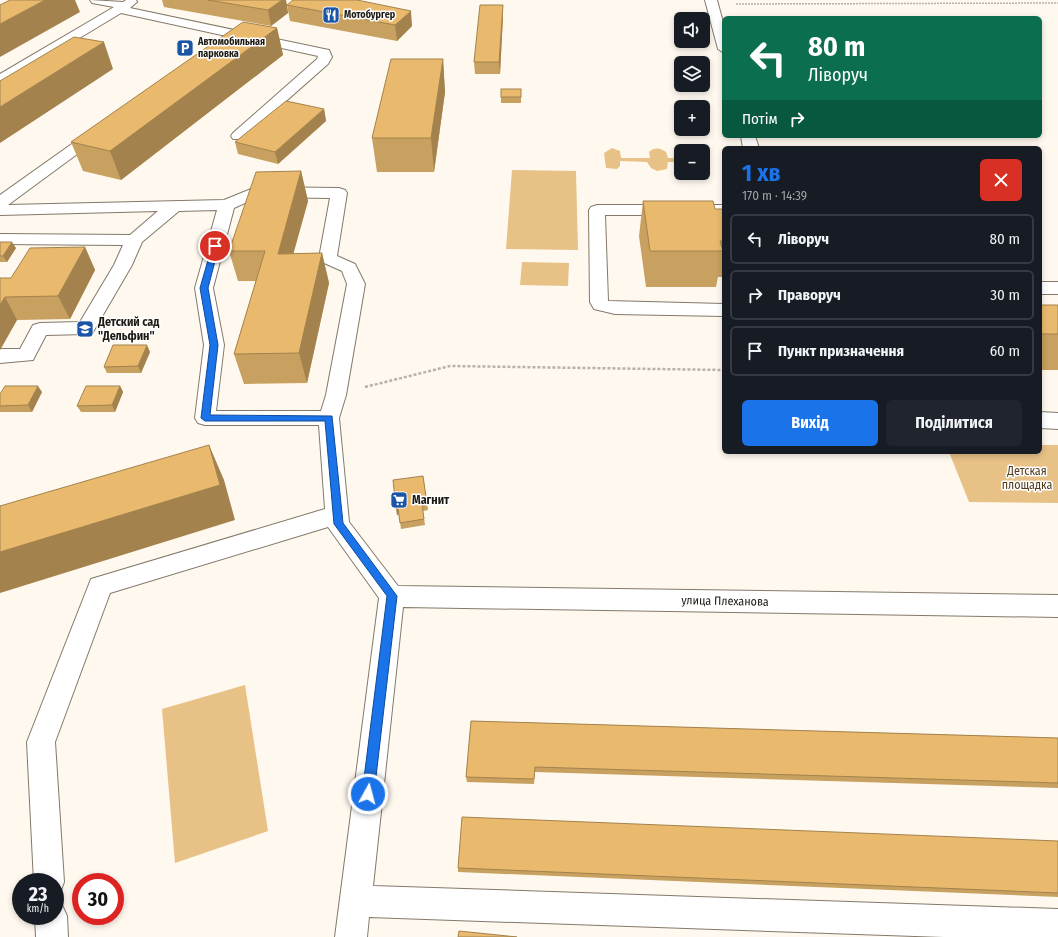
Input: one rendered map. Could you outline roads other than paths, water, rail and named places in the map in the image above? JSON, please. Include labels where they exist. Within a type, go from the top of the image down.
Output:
[{"type":"street","points":[[96,0],[126,5],[235,33],[324,53],[325,57],[323,61],[238,136]]},
{"type":"street","points":[[711,2],[722,42]]},
{"type":"street","points":[[0,80],[126,5]]},
{"type":"street","points":[[216,47],[235,33]]},
{"type":"street","points":[[0,203],[108,125]]},
{"type":"street","points":[[0,210],[227,205],[256,192],[338,193],[328,258],[349,268],[356,284],[336,395],[329,418],[338,524],[392,596],[351,937]]},
{"type":"street","points":[[227,205],[204,288],[214,345],[205,418],[329,418]]},
{"type":"street","points":[[0,356],[26,355],[40,329],[86,328],[123,265],[134,240],[175,206]]},
{"type":"street","points":[[722,210],[597,210],[599,302],[601,305],[615,308],[722,310]]},
{"type":"street","points":[[0,239],[134,240]]},
{"type":"street","points":[[1042,288],[1058,288]]},
{"type":"street","points":[[1042,420],[1058,421]]},
{"type":"street","points":[[48,873],[41,742],[100,586],[337,514]]},
{"type":"street","name":"улица Плеханова","points":[[392,596],[1058,606]]},
{"type":"street","points":[[355,901],[1058,925]]},
{"type":"street","points":[[51,925],[52,937]]},
{"type":"place","name":"Мотобургер","points":[[331,15]]},
{"type":"place","name":"Автомобильная парковка","points":[[185,48]]},
{"type":"place","name":"Детский сад \"Дельфин\"","points":[[85,329]]},
{"type":"place","name":"Магнит","points":[[399,500]]},
{"type":"park label","name":"Детская площадка","points":[[1027,478]]}]
